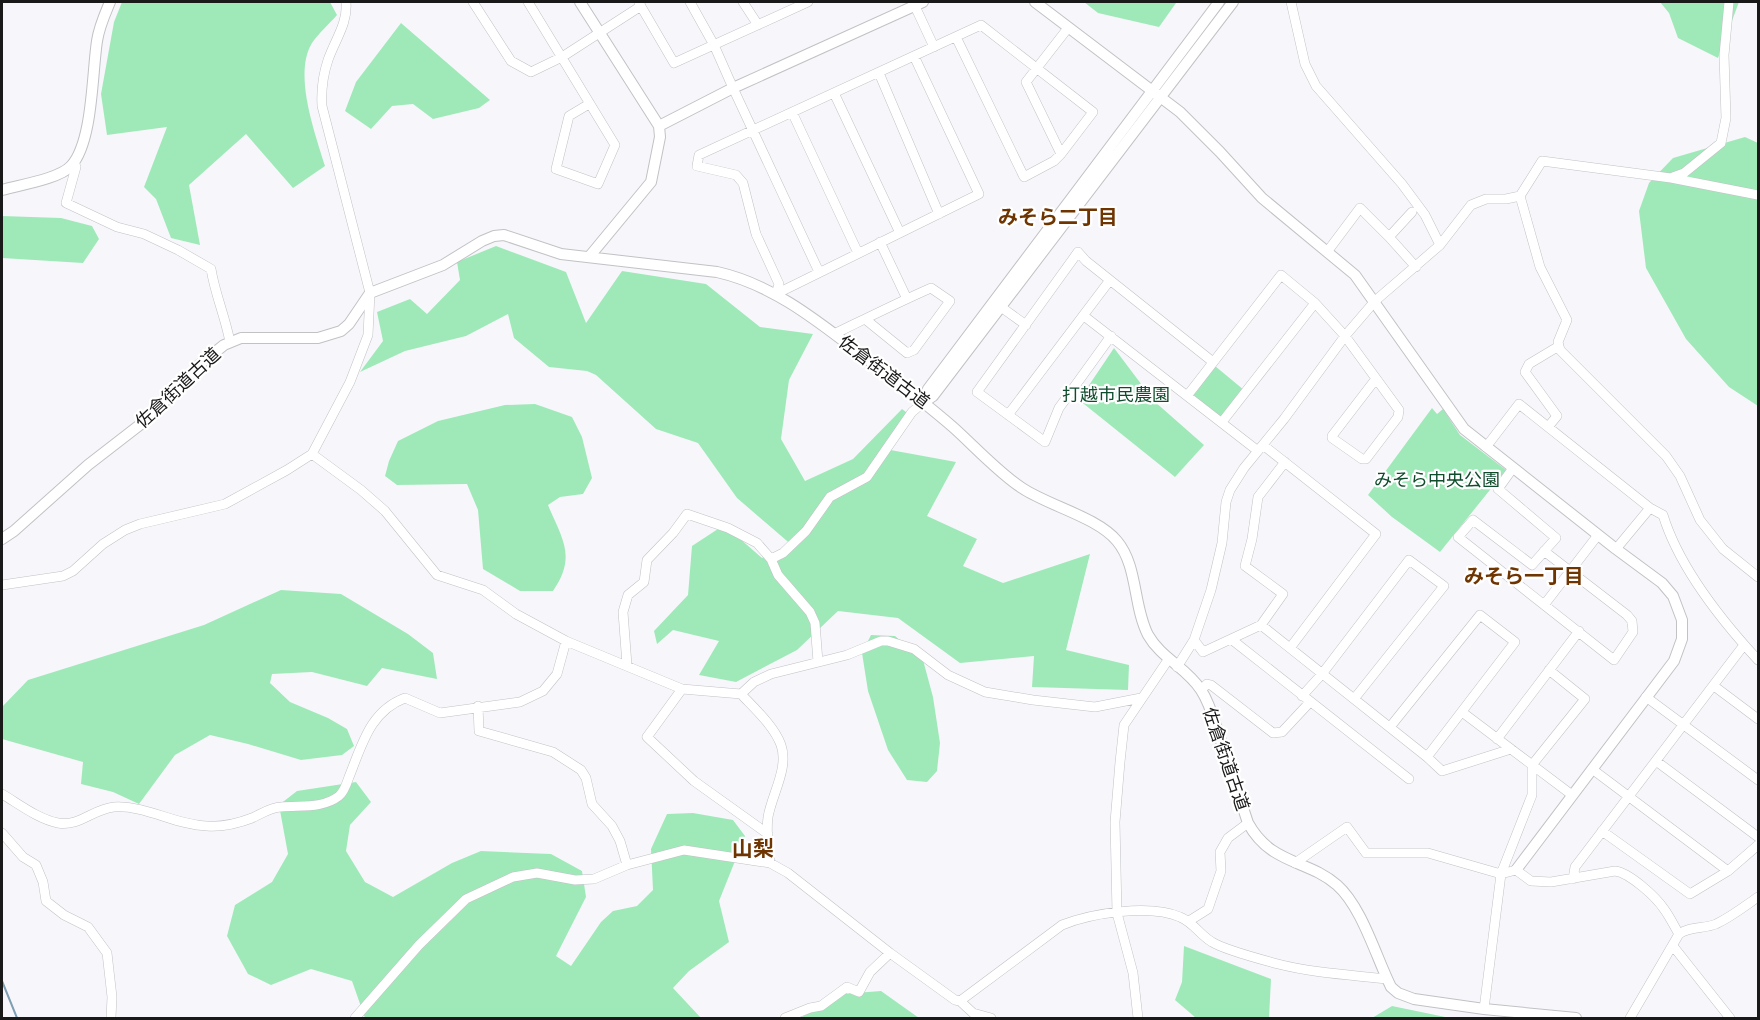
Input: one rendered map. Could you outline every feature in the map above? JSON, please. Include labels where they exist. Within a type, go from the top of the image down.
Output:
[{"type":"street","points":[[2,190],[60,174],[74,162],[81,148],[90,111],[97,40],[110,2]]},
{"type":"street","points":[[2,585],[63,576],[73,571],[103,544],[125,530],[140,524],[225,504],[288,470],[312,454],[350,382],[368,335],[370,293],[322,106],[321,94],[324,71],[344,22],[346,2]]},
{"type":"street","points":[[473,2],[511,61],[531,72],[562,57],[639,4],[674,63],[758,25],[796,4],[808,2]]},
{"type":"street","points":[[528,2],[615,145],[598,184],[556,169],[569,116],[589,104]]},
{"type":"street","points":[[580,2],[659,126],[660,136],[651,182],[589,257]]},
{"type":"street","points":[[690,2],[714,45],[819,272]]},
{"type":"street","points":[[743,2],[758,25]]},
{"type":"street","points":[[1035,2],[1180,112],[1262,198],[1355,276],[1464,429],[1662,583],[1673,596],[1682,620],[1682,639],[1674,661],[1516,870],[1501,874],[1428,853],[1366,853],[1347,827],[1295,863]]},
{"type":"street","points":[[924,402],[928,389],[1220,2]]},
{"type":"street","points":[[771,559],[783,554],[806,531],[830,497],[867,477],[912,412],[933,396],[1233,2]]},
{"type":"street","points":[[1291,2],[1305,64],[1316,86],[1402,184],[1425,215],[1440,245]]},
{"type":"street","points":[[1671,178],[1684,173],[1721,142],[1726,118],[1724,55],[1729,2]]},
{"type":"street","points":[[659,126],[733,88],[917,3],[934,47]]},
{"type":"street","points":[[776,294],[779,284],[756,234],[743,183],[736,175],[697,165],[699,155],[981,25],[1093,112],[1054,161],[1024,177],[956,37]]},
{"type":"street","points":[[1061,154],[1026,82],[1068,28]]},
{"type":"street","points":[[776,294],[979,194],[914,56]]},
{"type":"street","points":[[879,72],[939,214]]},
{"type":"street","points":[[834,93],[900,232]]},
{"type":"street","points":[[792,112],[858,253]]},
{"type":"street","points":[[1138,1018],[1133,973],[1117,913],[1115,822],[1124,725],[1142,698],[1194,640],[1211,590],[1221,543],[1226,502],[1230,490],[1242,472],[1345,336],[1375,301],[1440,245],[1471,205],[1486,200],[1506,200],[1520,196],[1542,160],[1671,178],[1758,195]]},
{"type":"street","points":[[74,162],[76,167],[66,203],[117,227],[152,238],[211,269],[230,342]]},
{"type":"street","points":[[1520,196],[1540,267],[1567,320],[1558,342],[1560,350],[1666,456],[1680,477],[1700,520],[1723,549],[1758,577]]},
{"type":"street","points":[[1327,252],[1360,208],[1416,267]]},
{"type":"street","points":[[1389,237],[1412,212]]},
{"type":"street","name":"佐倉街道古道","points":[[2,539],[88,465],[150,417],[199,365],[218,349],[241,338],[318,338],[341,331],[349,324],[370,293],[443,265],[494,236],[504,235],[561,254],[717,272],[749,280],[776,294],[834,334],[924,402],[1023,489],[1087,520],[1116,539],[1129,564],[1142,621],[1154,644],[1201,690],[1210,709],[1248,823],[1268,847],[1295,863],[1326,877],[1342,890],[1357,912],[1387,979],[1398,993],[1405,997],[1484,1009],[1576,1018]]},
{"type":"street","points":[[880,242],[906,299]]},
{"type":"street","points":[[1111,336],[1059,408],[1045,442],[977,392],[1078,252],[1213,362]]},
{"type":"street","points":[[1188,396],[1281,275],[1315,303],[1345,336],[1375,380],[1395,404],[1399,414],[1366,459],[1362,459],[1332,436],[1375,380]]},
{"type":"street","points":[[1008,415],[1110,280]]},
{"type":"street","points":[[834,334],[906,299],[931,288],[950,301],[914,351],[907,353],[865,319]]},
{"type":"street","points":[[1222,422],[1315,303]]},
{"type":"street","points":[[1001,306],[1026,326]]},
{"type":"street","points":[[1084,316],[1222,422],[1285,462],[1376,534],[1290,648]]},
{"type":"street","points":[[1548,427],[1557,416],[1525,372],[1529,364],[1559,346]]},
{"type":"street","points":[[1486,447],[1519,404],[1650,508],[1663,515],[1684,565],[1744,645],[1758,660]]},
{"type":"street","points":[[312,454],[385,511],[437,575],[483,590],[516,614],[567,641],[682,689],[741,694],[762,717],[782,748],[781,770],[768,817],[770,863]]},
{"type":"street","points":[[1194,640],[1203,652],[1261,624],[1283,594],[1245,566],[1252,539],[1258,497],[1285,462]]},
{"type":"street","points":[[1232,465],[1242,472]]},
{"type":"street","points":[[1513,468],[1497,489],[1556,538],[1532,565],[1473,520],[1458,537],[1614,660],[1633,632],[1632,621],[1628,615],[1544,552]]},
{"type":"street","points":[[1616,549],[1650,508]]},
{"type":"street","points":[[627,665],[623,612],[628,595],[644,582],[647,560],[673,533],[687,514],[728,528],[757,543],[771,559],[778,575],[810,612],[815,623],[818,662]]},
{"type":"street","points":[[1544,605],[1598,535]]},
{"type":"street","points":[[1302,696],[1322,674],[1409,560],[1444,586],[1354,699]]},
{"type":"street","points":[[1390,728],[1480,615],[1515,642],[1427,757]]},
{"type":"street","points":[[1261,624],[1442,771],[1511,749]]},
{"type":"street","points":[[1497,739],[1578,631]]},
{"type":"street","points":[[1231,639],[1409,779]]},
{"type":"street","points":[[2,794],[47,820],[60,824],[70,824],[99,810],[127,807],[182,824],[210,827],[235,824],[278,807],[318,806],[331,802],[341,794],[369,728],[385,709],[395,702],[405,698],[440,713],[520,702],[543,691],[557,674],[567,641]]},
{"type":"street","points":[[741,694],[754,682],[771,674],[847,655],[881,641],[888,641],[914,649],[948,675],[985,692],[1095,707],[1142,698]]},
{"type":"street","points":[[1573,879],[1575,867],[1744,645]]},
{"type":"street","points":[[1484,1009],[1501,874],[1532,795],[1532,765],[1586,699],[1549,670]]},
{"type":"street","points":[[1201,690],[1207,684],[1211,685],[1273,734],[1282,732],[1310,702]]},
{"type":"street","points":[[1714,686],[1758,719]]},
{"type":"street","points":[[682,689],[647,737],[694,781],[768,834]]},
{"type":"street","points":[[1646,697],[1758,780]]},
{"type":"street","points":[[478,706],[479,731],[553,752],[581,770],[586,778],[592,804],[612,826],[627,865]]},
{"type":"street","points":[[1462,712],[1572,795]]},
{"type":"street","points":[[1656,761],[1758,837]]},
{"type":"street","points":[[1592,769],[1728,871]]},
{"type":"street","points":[[1189,921],[1208,909],[1221,871],[1220,852],[1228,838],[1248,823]]},
{"type":"street","points":[[1602,831],[1690,894],[1728,871],[1758,845]]},
{"type":"street","points":[[2,833],[23,857],[36,864],[44,882],[46,901],[64,915],[88,927],[107,953],[112,997],[111,1018]]},
{"type":"street","points":[[355,1018],[442,920],[477,892],[520,875],[537,873],[575,880],[594,879],[627,865],[684,850],[770,863],[788,873],[890,953],[955,1000],[960,1001],[973,1013],[991,1018]]},
{"type":"street","points":[[1516,870],[1531,881],[1551,882],[1615,871],[1622,872],[1664,908],[1679,934]]},
{"type":"street","points":[[1630,1018],[1679,934],[1718,923],[1758,897]]},
{"type":"street","points":[[960,1001],[1062,925],[1117,913],[1159,911],[1189,921],[1214,943],[1278,964],[1312,971],[1387,979]]},
{"type":"street","points":[[1673,946],[1730,1018]]},
{"type":"street","points":[[785,1018],[821,1006],[847,987],[859,992],[870,972],[890,953]]},
{"type":"green space","points":[[122,2],[330,2],[337,15],[312,43],[305,71],[305,87],[311,121],[325,166],[293,188],[246,134],[189,185],[200,245],[171,238],[156,199],[144,187],[167,127],[107,135],[101,94],[114,22]]},
{"type":"green space","points":[[1084,2],[1176,3],[1159,27],[1098,13]]},
{"type":"green space","points":[[1660,2],[1739,2],[1718,58],[1678,38],[1669,13]]},
{"type":"green space","points":[[401,23],[490,100],[479,108],[433,119],[413,104],[392,106],[371,129],[345,111],[356,82]]},
{"type":"green space","points":[[1745,137],[1758,143],[1758,406],[1729,387],[1686,339],[1646,268],[1639,211],[1649,183],[1673,158]]},
{"type":"green space","points":[[2,216],[61,218],[92,226],[99,239],[83,263],[2,258]]},
{"type":"green space","points":[[496,246],[566,272],[586,323],[622,271],[706,284],[760,327],[813,334],[789,380],[781,439],[805,481],[853,459],[902,409],[910,415],[885,449],[956,462],[927,516],[977,539],[963,566],[1003,583],[1090,554],[1066,650],[1129,665],[1128,690],[1032,687],[1034,656],[960,663],[898,618],[838,611],[797,650],[736,682],[699,675],[719,641],[673,630],[657,644],[654,631],[688,595],[692,546],[724,525],[762,558],[794,547],[737,498],[698,443],[656,429],[596,375],[587,371],[549,367],[514,338],[508,314],[466,336],[405,351],[360,372],[383,341],[377,312],[410,299],[427,314],[460,280],[457,262]]},
{"type":"green space","name":"打越市民農園","points":[[1114,348],[1154,401],[1204,445],[1175,477],[1079,400]]},
{"type":"green space","points":[[1215,366],[1244,390],[1222,418],[1193,395]]},
{"type":"green space","points":[[535,404],[572,417],[582,437],[592,478],[583,494],[560,497],[548,505],[562,538],[566,557],[560,579],[553,591],[520,591],[483,569],[478,510],[467,484],[397,485],[385,476],[398,441],[438,421],[505,405]]},
{"type":"green space","name":"みそら中央公園","points":[[1432,408],[1437,414],[1443,409],[1460,435],[1506,470],[1440,552],[1392,517],[1368,495]]},
{"type":"green space","points":[[281,590],[341,594],[408,634],[433,653],[437,679],[382,668],[367,686],[312,672],[272,674],[270,683],[290,702],[328,718],[347,729],[354,746],[342,755],[301,760],[210,735],[175,755],[139,804],[113,792],[81,784],[83,762],[2,739],[2,707],[28,680],[204,625]]},
{"type":"green space","points":[[871,635],[895,636],[923,660],[933,697],[940,743],[937,771],[927,782],[907,780],[888,750],[868,691],[862,653]]},
{"type":"green space","points":[[356,782],[371,802],[350,825],[346,851],[365,882],[393,897],[452,863],[481,851],[551,854],[582,871],[586,897],[556,956],[571,966],[601,922],[613,911],[637,906],[653,890],[651,849],[667,814],[693,813],[733,820],[745,836],[719,901],[729,942],[689,971],[673,988],[701,1018],[365,1018],[352,981],[311,969],[271,985],[248,974],[227,936],[235,905],[272,882],[288,854],[279,805],[297,791]]},
{"type":"green space","points":[[1184,946],[1271,979],[1269,1018],[1196,1018],[1175,1000],[1182,982]]},
{"type":"green space","points":[[881,991],[919,1018],[800,1018],[842,994]]},
{"type":"green space","points":[[1392,1006],[1450,1018],[1372,1018]]},
{"type":"waterway","points":[[2,981],[17,1018]]},
{"type":"district","name":"みそら二丁目","points":[[1058,217]]},
{"type":"district","name":"みそら一丁目","points":[[1524,576]]},
{"type":"district","name":"山梨","points":[[753,849]]}]
